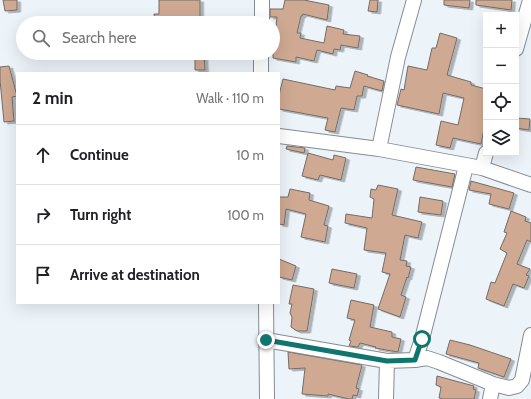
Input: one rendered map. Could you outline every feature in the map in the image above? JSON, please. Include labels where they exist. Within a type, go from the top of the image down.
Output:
[{"type":"street","points":[[262,0],[262,16]]},
{"type":"street","points":[[379,149],[398,57],[414,0]]},
{"type":"street","points":[[516,48],[530,0]]},
{"type":"street","points":[[261,60],[261,72]]},
{"type":"street","points":[[280,136],[379,149],[482,168],[531,185]]},
{"type":"street","points":[[482,168],[485,156]]},
{"type":"street","points":[[415,360],[422,339],[466,166]]},
{"type":"street","points":[[266,304],[267,399]]},
{"type":"street","points":[[266,340],[387,361],[427,358],[492,384],[509,388],[517,386],[522,380],[531,335]]},
{"type":"street","points":[[386,399],[387,361]]},
{"type":"street","points":[[490,399],[492,384]]},
{"type":"building","points":[[3,0],[17,0],[17,10],[5,11]]},
{"type":"building","points":[[159,0],[200,0],[200,16],[154,16],[154,14],[159,14]]},
{"type":"building","points":[[285,0],[304,0],[329,5],[327,20],[303,14],[301,16],[297,33],[301,33],[300,38],[324,43],[327,26],[344,30],[343,34],[360,36],[358,48],[341,45],[340,50],[334,49],[333,54],[317,50],[314,61],[296,57],[296,62],[280,59],[280,16],[270,16],[270,9],[283,9]]},
{"type":"building","points":[[370,0],[378,0],[377,12],[368,11]]},
{"type":"building","points":[[444,0],[470,0],[469,8],[444,5]]},
{"type":"building","points":[[476,0],[512,0],[511,10],[476,5]]},
{"type":"building","points":[[440,33],[457,38],[447,75],[471,82],[471,85],[483,88],[483,134],[481,144],[453,138],[450,148],[436,145],[441,121],[458,125],[464,98],[443,93],[439,114],[397,105],[401,89],[404,90],[408,66],[427,70],[432,48],[436,48]]},
{"type":"building","points":[[195,60],[204,60],[205,70],[195,70]]},
{"type":"building","points":[[9,66],[16,92],[16,96],[12,97],[14,121],[4,122],[0,67]]},
{"type":"building","points":[[355,71],[384,81],[382,91],[364,86],[362,96],[357,96],[354,110],[341,108],[335,132],[325,130],[328,118],[280,109],[280,91],[283,79],[335,90],[336,86],[350,88]]},
{"type":"building","points":[[519,118],[530,119],[529,130],[519,128]]},
{"type":"building","points":[[287,146],[305,148],[304,153],[286,149]]},
{"type":"building","points":[[308,153],[333,160],[334,155],[346,158],[341,180],[320,175],[318,180],[302,176]]},
{"type":"building","points":[[416,167],[455,174],[452,187],[413,180]]},
{"type":"building","points":[[471,181],[514,193],[509,209],[489,204],[491,194],[469,190]]},
{"type":"building","points":[[378,185],[398,189],[392,215],[422,222],[418,238],[405,235],[400,260],[407,261],[406,266],[411,267],[401,295],[406,297],[400,317],[378,309],[390,274],[382,272],[386,253],[364,250],[367,228],[345,223],[346,214],[372,218],[374,199],[370,197],[371,189],[376,190]]},
{"type":"building","points":[[290,189],[310,193],[309,200],[329,206],[324,225],[328,226],[325,242],[301,237],[306,214],[286,209],[284,225],[280,224],[280,197],[288,197]]},
{"type":"building","points":[[420,197],[443,201],[441,215],[418,212]]},
{"type":"building","points":[[511,211],[526,217],[525,221],[531,223],[531,242],[527,240],[517,264],[530,269],[526,275],[529,276],[524,288],[513,284],[504,306],[486,299],[491,282],[495,283],[507,253],[500,249],[507,233],[504,232]]},
{"type":"building","points":[[280,259],[296,266],[292,280],[280,277]]},
{"type":"building","points":[[332,269],[357,274],[354,288],[329,283]]},
{"type":"building","points":[[293,285],[314,289],[307,331],[297,331],[291,327],[292,317],[290,313],[292,304],[289,304]]},
{"type":"building","points":[[351,300],[374,305],[370,327],[392,332],[392,337],[401,339],[398,352],[375,348],[376,347],[360,343],[358,347],[349,346],[351,341],[349,340],[355,320],[347,318]]},
{"type":"building","points":[[450,340],[511,359],[504,377],[478,368],[479,363],[446,354]]},
{"type":"building","points":[[288,352],[362,365],[356,388],[359,389],[357,396],[353,395],[352,399],[349,399],[328,394],[328,396],[302,394],[305,368],[289,369]]},
{"type":"building","points":[[437,376],[474,386],[473,389],[476,390],[474,399],[439,398],[441,387],[436,385]]},
{"type":"route","points":[[266,340],[387,361],[402,361],[415,360],[422,339]]}]
